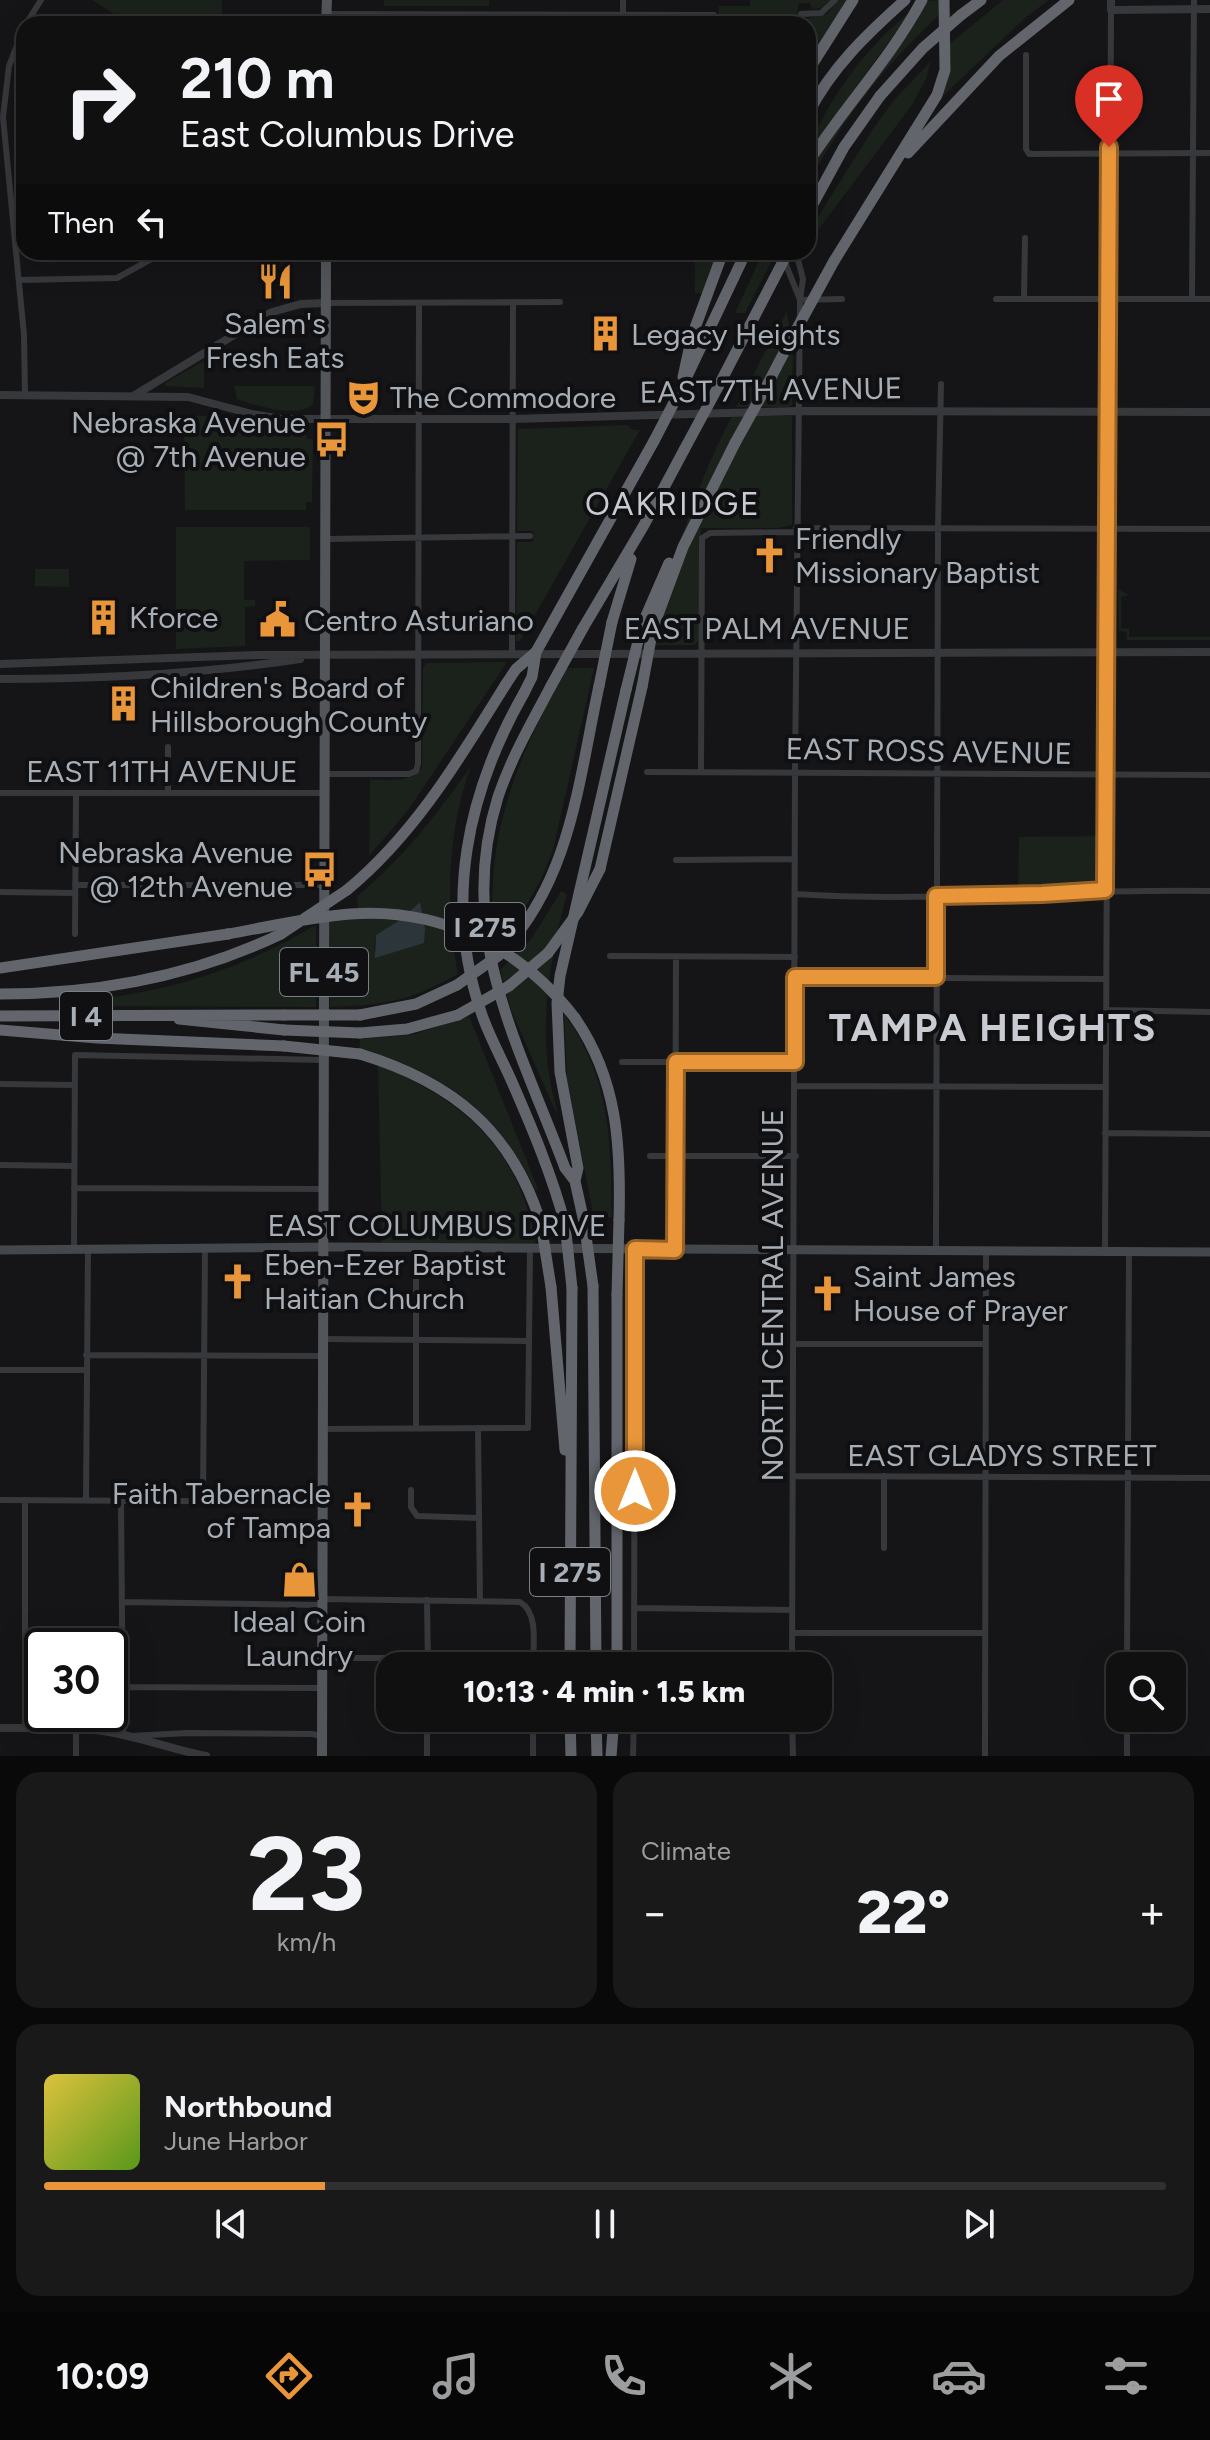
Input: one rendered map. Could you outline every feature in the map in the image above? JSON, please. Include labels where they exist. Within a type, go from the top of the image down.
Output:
[{"type":"highway","points":[[823,50],[853,0]]},
{"type":"highway","points":[[816,60],[863,0]]},
{"type":"highway","points":[[816,100],[848,55],[905,0]]},
{"type":"highway","points":[[575,1181],[578,1168],[558,1050],[557,1003],[560,976],[626,690],[674,552],[834,261],[930,110],[945,70],[944,0]]},
{"type":"highway","points":[[816,198],[844,147],[880,96],[923,48],[981,0]]},
{"type":"highway","points":[[880,188],[925,134],[999,56],[1069,0]]},
{"type":"highway","points":[[816,152],[862,86],[904,34],[921,1]]},
{"type":"highway","points":[[681,389],[692,336],[720,260]]},
{"type":"highway","name":"I 275","points":[[570,1652],[572,1288],[565,1224],[539,1148],[482,1013],[466,943],[465,864],[477,800],[492,754],[532,677],[536,652],[654,441],[713,326],[742,260]]},
{"type":"highway","name":"I 275","points":[[596,1652],[593,1286],[575,1181],[565,1168],[505,1015],[490,955],[484,917],[486,858],[499,795],[515,755],[583,628],[644,525],[784,260]]},
{"type":"highway","points":[[171,1017],[360,1015],[416,1004],[457,985],[498,956],[529,920],[554,875],[565,840],[612,622],[626,571],[644,525]]},
{"type":"highway","points":[[171,1017],[190,1022],[284,1030],[360,1033],[407,1029],[458,1015],[509,986],[548,953],[578,912],[600,869],[642,687],[648,626]]},
{"type":"highway","points":[[0,994],[121,985],[192,968],[281,934],[347,890],[390,849],[415,821],[516,669],[536,652]]},
{"type":"highway","points":[[0,968],[348,914],[397,914],[431,920],[475,935],[511,956],[551,990],[575,1018],[598,1057],[611,1096],[620,1158],[617,1652]]},
{"type":"highway","name":"I 4","points":[[0,1016],[171,1017]]},
{"type":"highway","points":[[0,1030],[97,1038],[284,1046],[360,1054],[423,1078],[452,1095],[502,1143],[526,1182],[541,1224],[551,1287],[563,1441],[571,1479]]},
{"type":"highway","points":[[570,1732],[571,1756]]},
{"type":"highway","points":[[611,1753],[613,1732]]},
{"type":"main road","name":"FL 45","points":[[322,1756],[326,260]]},
{"type":"main road","name":"EAST COLUMBUS DRIVE","points":[[0,1250],[323,1247],[1210,1252]]},
{"type":"street","points":[[623,0],[623,15]]},
{"type":"street","points":[[801,16],[821,13],[835,0]]},
{"type":"street","points":[[1105,1250],[1111,0]]},
{"type":"street","points":[[1111,10],[1194,4],[1210,9]]},
{"type":"street","points":[[1192,299],[1194,4]]},
{"type":"street","points":[[416,16],[714,15]]},
{"type":"street","points":[[16,48],[9,66],[3,117],[16,249]]},
{"type":"street","points":[[1026,55],[1027,152],[1210,153]]},
{"type":"street","points":[[1024,299],[1025,238]]},
{"type":"street","points":[[17,260],[25,396]]},
{"type":"street","points":[[19,280],[117,278],[150,260]]},
{"type":"street","name":"NORTH CENTRAL AVENUE","points":[[784,260],[800,300]]},
{"type":"street","name":"NORTH CENTRAL AVENUE","points":[[792,1652],[796,530],[800,300],[803,279],[798,260]]},
{"type":"street","points":[[800,300],[842,299]]},
{"type":"street","points":[[996,299],[1210,299]]},
{"type":"street","points":[[512,654],[513,302]]},
{"type":"street","points":[[133,396],[272,312],[301,304],[560,302]]},
{"type":"street","points":[[324,774],[409,774],[416,771],[418,764],[419,303]]},
{"type":"street","points":[[936,1250],[937,652],[941,384]]},
{"type":"street","name":"EAST 7TH AVENUE","points":[[0,395],[188,397],[266,417],[325,419],[512,419],[798,411],[1210,412]]},
{"type":"street","points":[[701,771],[702,538],[710,533],[938,528],[1210,529]]},
{"type":"street","points":[[325,539],[530,536]]},
{"type":"street","name":"EAST PALM AVENUE","points":[[0,664],[256,655],[1210,652]]},
{"type":"street","name":"EAST PALM AVENUE","points":[[0,679],[222,669],[325,656]]},
{"type":"street","points":[[168,747],[168,793]]},
{"type":"street","name":"EAST ROSS AVENUE","points":[[647,772],[1210,775]]},
{"type":"street","name":"EAST 11TH AVENUE","points":[[0,793],[324,793]]},
{"type":"street","points":[[75,934],[76,793]]},
{"type":"street","points":[[676,860],[795,859]]},
{"type":"street","points":[[0,892],[324,885]]},
{"type":"street","points":[[795,894],[936,896],[1105,890],[1210,891]]},
{"type":"street","points":[[610,956],[795,957]]},
{"type":"street","points":[[675,1250],[676,957]]},
{"type":"street","points":[[795,977],[1106,979]]},
{"type":"street","points":[[1106,1010],[1210,1012]]},
{"type":"street","points":[[74,1250],[75,1055],[323,1060]]},
{"type":"street","points":[[622,1062],[795,1062]]},
{"type":"street","points":[[0,1084],[74,1085]]},
{"type":"street","points":[[795,1086],[1106,1087]]},
{"type":"street","points":[[1105,1133],[1210,1134]]},
{"type":"street","points":[[650,1156],[796,1156]]},
{"type":"street","points":[[0,1165],[74,1166]]},
{"type":"street","points":[[74,1188],[323,1189]]},
{"type":"street","points":[[203,1501],[205,1248]]},
{"type":"street","points":[[416,1248],[416,1428]]},
{"type":"street","points":[[322,1429],[528,1428],[530,1249]]},
{"type":"street","points":[[634,1652],[635,1249]]},
{"type":"street","points":[[86,1500],[88,1250]]},
{"type":"street","points":[[985,1756],[986,1250]]},
{"type":"street","points":[[1127,1652],[1129,1251]]},
{"type":"street","points":[[323,1339],[528,1341]]},
{"type":"street","points":[[795,1344],[986,1344]]},
{"type":"street","points":[[86,1355],[323,1356]]},
{"type":"street","points":[[0,1370],[86,1370]]},
{"type":"street","points":[[478,1428],[480,1600]]},
{"type":"street","name":"EAST GLADYS STREET","points":[[794,1476],[1210,1478]]},
{"type":"street","points":[[884,1476],[884,1548]]},
{"type":"street","points":[[411,1490],[411,1507],[417,1516],[479,1518]]},
{"type":"street","points":[[0,1500],[322,1502]]},
{"type":"street","points":[[25,1500],[25,1628]]},
{"type":"street","points":[[121,1501],[122,1628]]},
{"type":"street","points":[[427,1600],[428,1652]]},
{"type":"street","points":[[122,1602],[512,1600],[527,1606],[532,1622],[533,1652]]},
{"type":"street","points":[[635,1608],[792,1610]]},
{"type":"street","points":[[792,1633],[985,1633]]},
{"type":"street","points":[[322,1658],[376,1660]]},
{"type":"street","points":[[128,1687],[322,1688]]},
{"type":"street","points":[[0,1728],[24,1728]]},
{"type":"street","points":[[76,1732],[76,1756]]},
{"type":"street","points":[[107,1732],[206,1756]]},
{"type":"street","points":[[427,1732],[427,1756]]},
{"type":"street","points":[[533,1732],[533,1756]]},
{"type":"street","points":[[633,1756],[634,1732]]},
{"type":"street","points":[[792,1732],[793,1756]]},
{"type":"street","points":[[1127,1732],[1127,1756]]},
{"type":"street","points":[[126,1735],[322,1736]]},
{"type":"shaded area","points":[[92,0],[222,0],[222,16],[117,16]]},
{"type":"shaded area","points":[[384,0],[489,0],[489,6],[384,6]]},
{"type":"shaded area","points":[[750,0],[830,0],[821,8],[812,9],[810,3],[799,3],[797,16],[718,16],[719,6],[750,6]]},
{"type":"shaded area","points":[[839,0],[849,0],[816,48],[816,16],[827,14]]},
{"type":"shaded area","points":[[939,0],[938,16],[866,94],[816,170],[816,156],[915,24],[926,1]]},
{"type":"shaded area","points":[[1003,0],[1049,0],[1026,17],[921,117],[933,94],[946,47]]},
{"type":"shaded area","points":[[911,11],[816,139],[816,131],[832,101],[881,38]]},
{"type":"shaded area","points":[[931,61],[926,79],[912,105],[816,233],[816,220],[894,100]]},
{"type":"shaded area","points":[[715,260],[703,293],[695,293],[695,261]]},
{"type":"shaded area","points":[[759,260],[772,260],[745,313],[735,313]]},
{"type":"shaded area","points":[[787,311],[793,354],[792,405],[736,407]]},
{"type":"shaded area","points":[[204,361],[204,388],[165,386],[165,383]]},
{"type":"shaded area","points":[[234,386],[315,386],[313,404],[287,411],[265,407],[237,399]]},
{"type":"shaded area","points":[[184,416],[215,416],[256,429],[306,433],[307,439],[313,439],[312,502],[306,502],[306,510],[185,510]]},
{"type":"shaded area","points":[[732,416],[792,416],[792,525],[778,528],[701,528],[699,640],[694,645],[651,645],[684,528]]},
{"type":"shaded area","points":[[628,425],[632,430],[640,430],[520,641],[516,641],[517,542],[533,542],[533,531],[517,531],[518,429]]},
{"type":"shaded area","points":[[176,527],[310,527],[310,560],[244,561],[244,600],[255,600],[255,606],[245,607],[245,646],[176,649]]},
{"type":"shaded area","points":[[35,569],[69,569],[69,587],[35,586]]},
{"type":"shaded area","points":[[1118,589],[1127,594],[1121,597],[1121,628],[1129,629],[1129,637],[1210,637],[1210,640],[1127,640],[1127,632],[1119,631]]},
{"type":"shaded area","points":[[507,662],[409,809],[369,856],[370,780],[406,778],[422,767],[423,668],[426,663]]},
{"type":"shaded area","points":[[567,668],[594,668],[554,846],[532,897],[500,942],[494,937],[492,899],[494,864],[508,797],[534,733]]},
{"type":"shaded area","points":[[471,766],[457,817],[451,869],[451,922],[458,974],[425,991],[396,1000],[330,1007],[329,921],[359,918],[357,896],[404,851]],"holes":[[[420,902],[374,951],[376,935],[400,920]]]},
{"type":"shaded area","points":[[1101,836],[1100,885],[1018,892],[1019,837]]},
{"type":"shaded area","points":[[561,891],[567,894],[556,939],[546,1010],[547,1057],[558,1117],[511,1010],[500,970],[532,938]]},
{"type":"shaded area","points":[[420,902],[424,943],[375,958],[376,935],[400,920]]},
{"type":"shaded area","points":[[316,925],[316,1007],[99,1006],[99,1000],[182,983],[221,970]]},
{"type":"shaded area","points":[[564,1014],[580,1038],[600,1086],[609,1137],[612,1217],[594,1218],[567,1080]]},
{"type":"shaded area","points":[[469,1016],[538,1189],[535,1190],[504,1138],[464,1098],[416,1069],[359,1048],[360,1039],[415,1034]]},
{"type":"shaded area","points":[[378,1065],[437,1094],[483,1132],[502,1155],[517,1181],[536,1245],[382,1245]]},
{"type":"place","name":"Salem's Fresh Eats","points":[[275,282]]},
{"type":"place","name":"Legacy Heights","points":[[605,334]]},
{"type":"place","name":"The Commodore","points":[[364,397]]},
{"type":"place","name":"Nebraska Avenue @ 7th Avenue","points":[[332,439]]},
{"type":"place","name":"Friendly Missionary Baptist","points":[[769,555]]},
{"type":"place","name":"Kforce","points":[[103,617]]},
{"type":"place","name":"Centro Asturiano","points":[[278,620]]},
{"type":"place","name":"Children's Board of Hillsborough County","points":[[124,704]]},
{"type":"place","name":"Nebraska Avenue @ 12th Avenue","points":[[319,869]]},
{"type":"place","name":"Eben-Ezer Baptist Haitian Church","points":[[238,1281]]},
{"type":"place","name":"Saint James House of Prayer","points":[[827,1293]]},
{"type":"place","name":"Faith Tabernacle of Tampa","points":[[357,1510]]},
{"type":"place","name":"Ideal Coin Laundry","points":[[299,1580]]},
{"type":"district","name":"OAKRIDGE","points":[[673,504]]},
{"type":"district","name":"TAMPA HEIGHTS","points":[[993,1028]]},
{"type":"route","points":[[635,1491],[635,1249],[675,1250],[676,1062],[795,1062],[795,977],[936,977],[936,896],[1105,890],[1109,147]]}]
